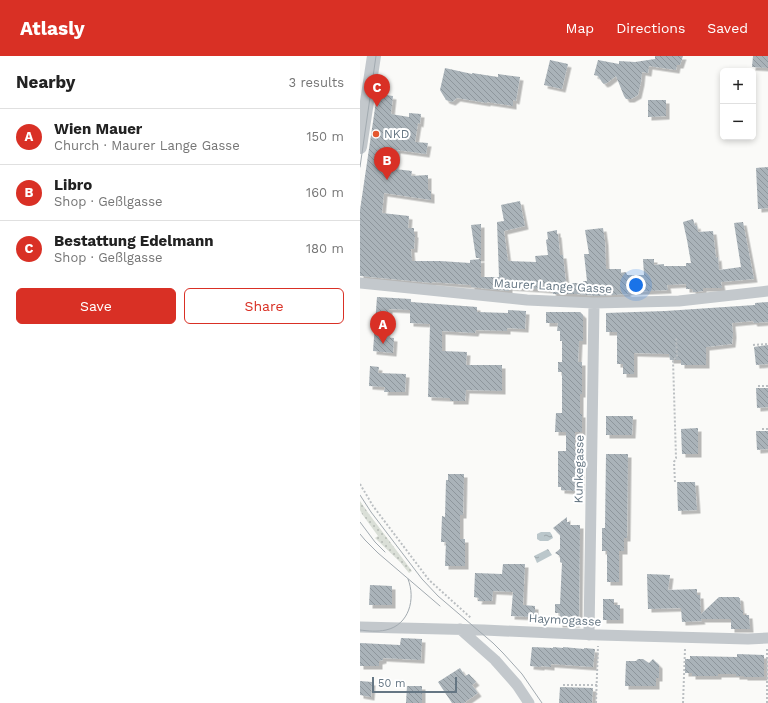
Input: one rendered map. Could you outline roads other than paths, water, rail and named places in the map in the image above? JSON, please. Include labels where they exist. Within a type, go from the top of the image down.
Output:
[{"type":"street","points":[[360,147],[374,56]]},
{"type":"street","name":"Maurer Lange Gasse","points":[[360,283],[527,300],[594,303],[679,301],[768,291]]},
{"type":"street","name":"Kunkegasse","points":[[594,303],[594,635]]},
{"type":"street","name":"Haymogasse","points":[[360,627],[460,629],[594,635],[748,639],[768,638]]},
{"type":"street","points":[[460,629],[494,660],[517,685],[529,703]]},
{"type":"water","points":[[541,532],[550,532],[553,538],[548,541],[540,541],[537,539],[537,534]]},
{"type":"water","points":[[548,549],[552,555],[537,563],[534,556]]},
{"type":"tram line","points":[[360,167],[376,56]]},
{"type":"tram line","points":[[360,495],[371,512],[422,579],[438,596],[503,653],[522,674],[542,703]]},
{"type":"tram line","points":[[360,522],[375,542],[385,552]]},
{"type":"tram line","points":[[360,534],[378,553],[440,606]]},
{"type":"tram line","points":[[360,630],[383,631],[400,623],[409,610],[411,603],[408,579]]},
{"type":"place","name":"Bestattung Edelmann","points":[[377,107]]},
{"type":"place","name":"NKD","points":[[376,134]]},
{"type":"place","name":"Libro","points":[[387,180]]},
{"type":"place","name":"Wien Mauer","points":[[383,344]]}]
